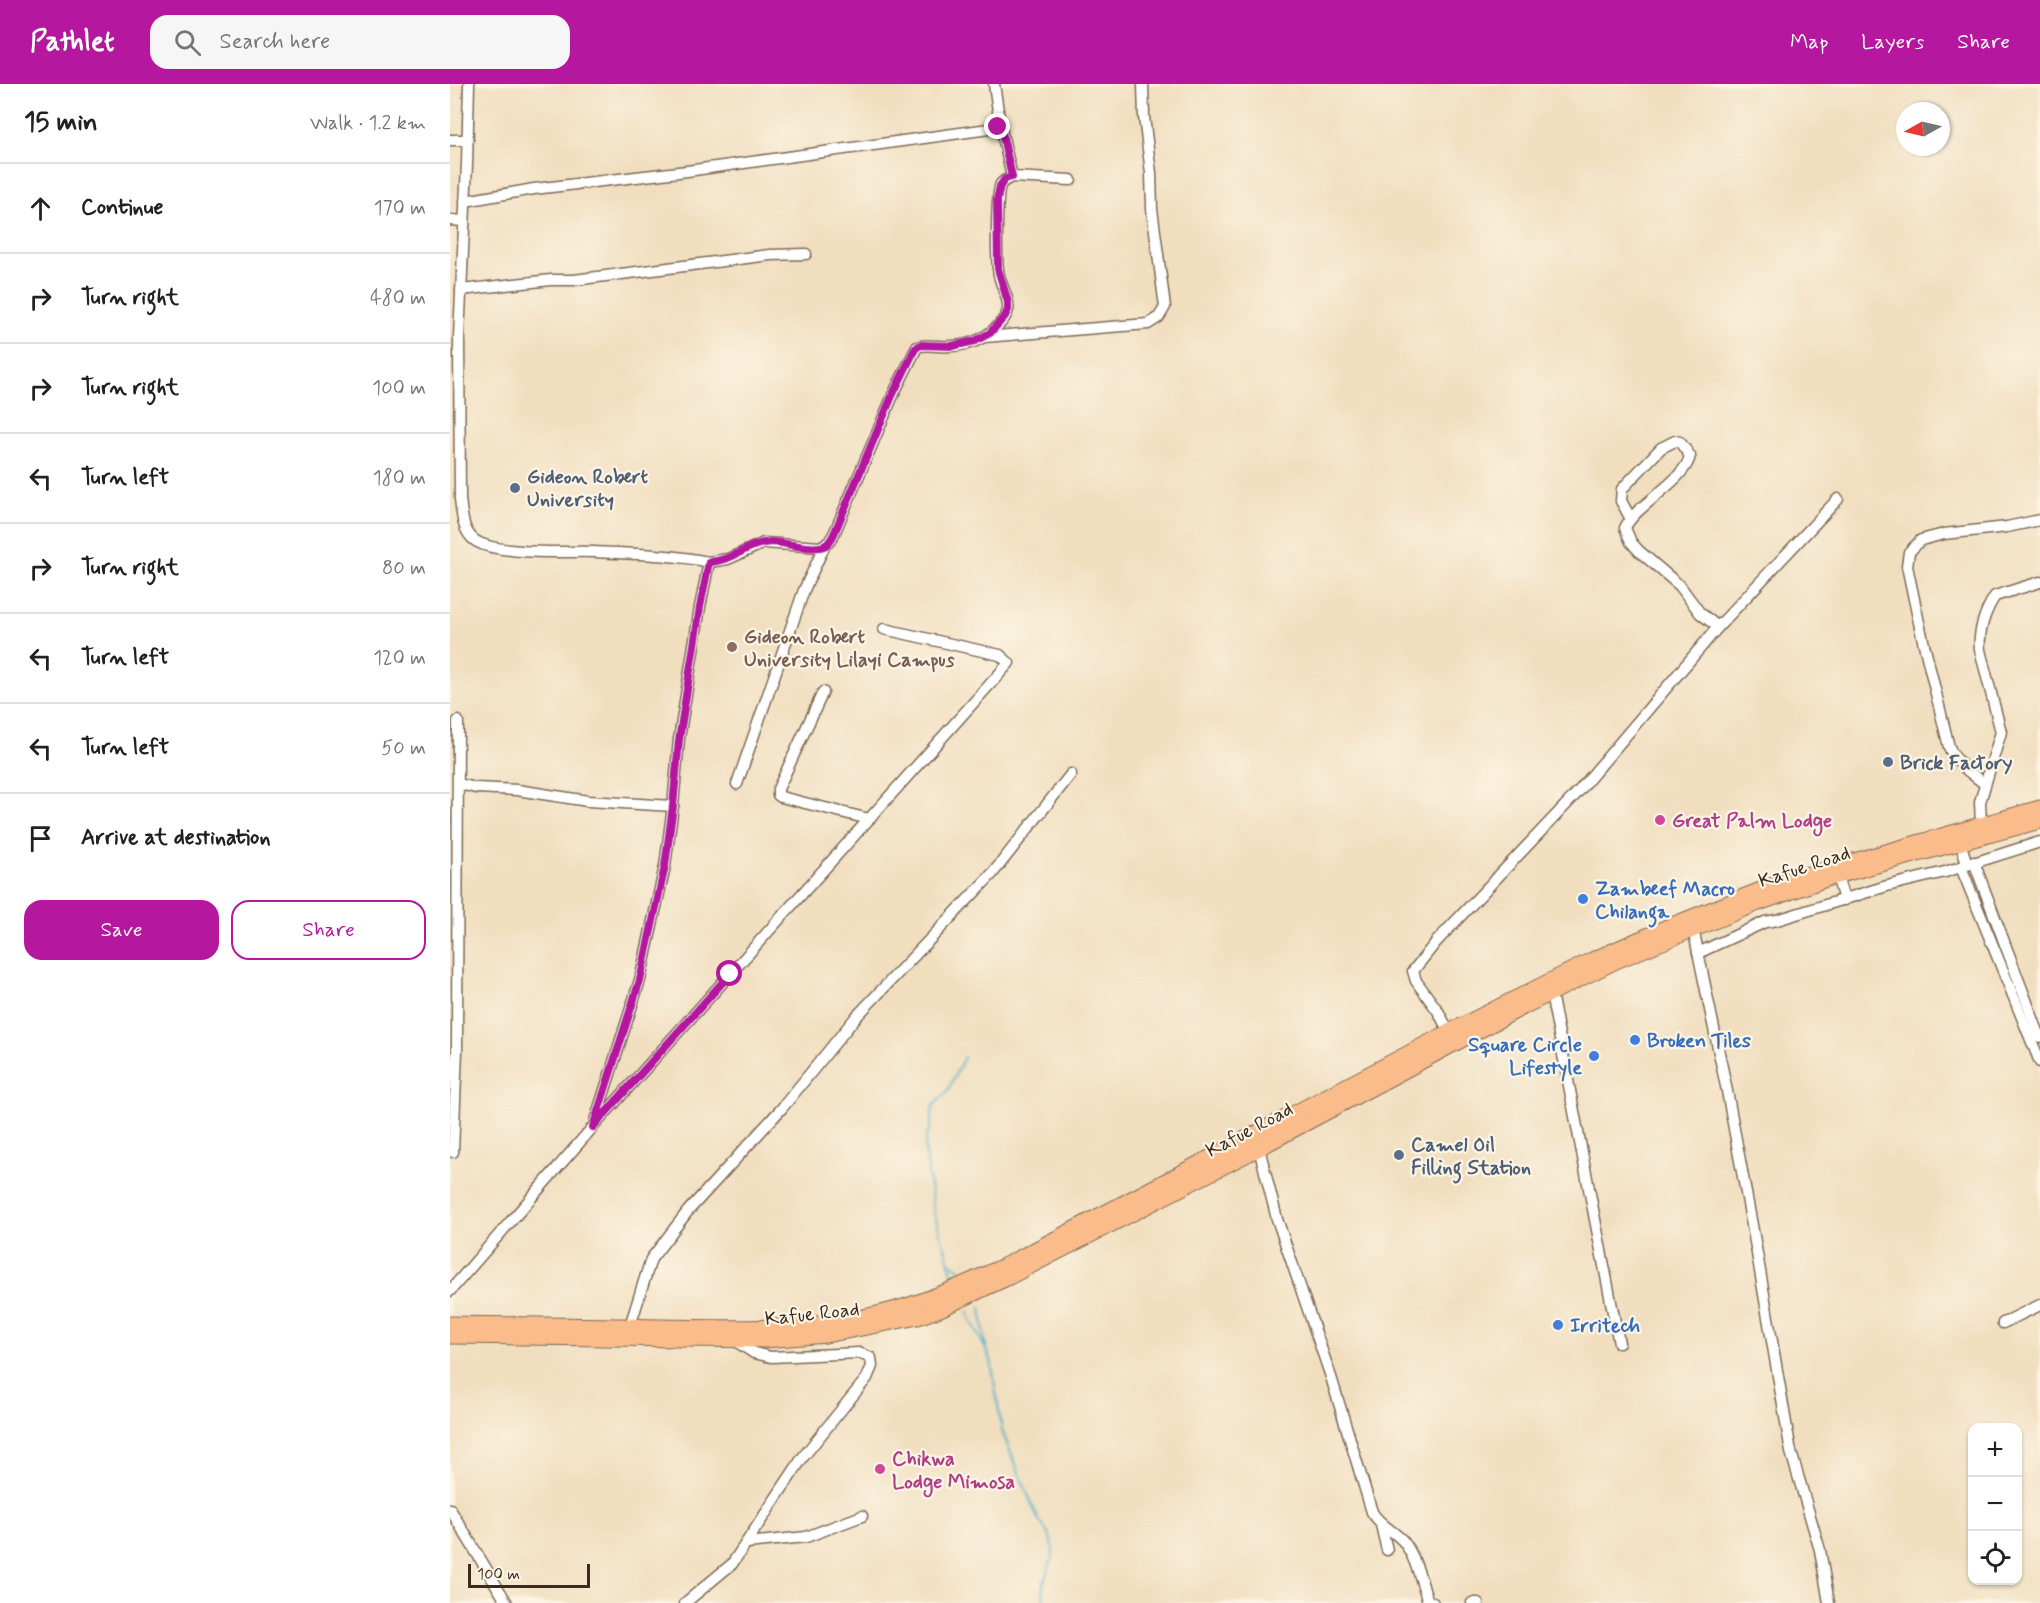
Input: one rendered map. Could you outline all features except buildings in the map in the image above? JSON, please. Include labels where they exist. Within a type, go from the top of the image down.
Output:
[{"type":"highway","name":"Kafue Road","points":[[450,1324],[743,1327],[811,1324],[875,1315],[934,1298],[1004,1266],[1449,1032],[1592,960],[1717,906],[1781,882],[2040,808]]},
{"type":"highway","name":"Kafue Road","points":[[450,1336],[765,1340],[826,1335],[899,1322],[940,1310],[1009,1277],[1551,993],[1617,961],[1756,903],[1838,876],[2040,821]]},
{"type":"street","points":[[469,84],[459,337],[460,499],[462,518],[472,538],[479,543],[509,550],[593,552],[709,562],[728,559],[764,543],[784,543],[815,548],[825,545]]},
{"type":"street","points":[[994,84],[1012,177]]},
{"type":"street","points":[[737,783],[804,590],[825,545],[834,534],[887,407],[915,349],[920,345],[952,346],[984,337],[1148,324],[1158,317],[1165,307],[1152,209],[1143,84]]},
{"type":"street","points":[[465,201],[534,189],[996,128],[1000,124]]},
{"type":"street","points":[[450,140],[468,140]]},
{"type":"street","points":[[984,337],[999,323],[1008,310],[1008,302],[998,269],[997,200],[1000,186],[1005,179],[1012,177],[1071,180]]},
{"type":"street","points":[[450,220],[464,220]]},
{"type":"street","points":[[461,290],[551,280],[574,280],[770,255],[806,254]]},
{"type":"street","points":[[1631,519],[1621,501],[1622,489],[1661,448],[1675,441],[1680,442],[1690,456],[1689,461],[1675,478],[1631,519],[1625,528],[1631,542],[1680,586],[1700,613],[1718,627]]},
{"type":"street","points":[[1449,1032],[1438,1011],[1416,981],[1413,971],[1437,941],[1578,792],[1718,627],[1838,499]]},
{"type":"street","points":[[1985,784],[1953,757],[1949,747],[1921,632],[1907,559],[1914,545],[1921,540],[1944,534],[2007,527],[2040,520]]},
{"type":"street","points":[[593,1127],[640,980],[665,866],[679,740],[709,562]]},
{"type":"street","points":[[1981,824],[1980,802],[2001,732],[1980,650],[1981,630],[1995,596],[2040,582]]},
{"type":"street","points":[[450,1291],[593,1127],[1009,663],[1000,655],[884,629]]},
{"type":"street","points":[[823,692],[778,789],[778,795],[869,819]]},
{"type":"street","points":[[453,1152],[458,1050],[458,721]]},
{"type":"street","points":[[630,1326],[651,1258],[688,1211],[783,1108],[856,1017],[993,873],[1071,774]]},
{"type":"street","points":[[459,784],[588,801],[673,806]]},
{"type":"street","points":[[1960,842],[2040,1062]]},
{"type":"street","points":[[1698,953],[1765,922],[1887,886],[1929,877],[2040,842]]},
{"type":"street","points":[[1967,864],[2040,1038]]},
{"type":"street","points":[[1838,876],[1844,900]]},
{"type":"street","points":[[1693,928],[1755,1236],[1791,1452],[1820,1550],[1829,1603]]},
{"type":"street","points":[[1551,993],[1619,1343]]},
{"type":"street","points":[[1259,1148],[1277,1219],[1372,1512],[1381,1525],[1404,1542],[1428,1601],[1433,1603]]},
{"type":"street","points":[[2003,1323],[2040,1305]]},
{"type":"street","points":[[685,1603],[732,1564],[803,1457],[871,1370],[872,1361],[868,1355],[859,1353],[781,1358],[762,1356],[734,1340]]},
{"type":"street","points":[[450,1509],[507,1603]]},
{"type":"street","points":[[747,1543],[806,1538],[862,1516]]},
{"type":"street","points":[[1381,1525],[1387,1550]]},
{"type":"street","points":[[1472,1603],[1478,1603]]},
{"type":"waterway","points":[[960,1269],[949,1261],[934,1213],[925,1150],[933,1106],[947,1092],[964,1057]]},
{"type":"waterway","points":[[949,1261],[953,1277]]},
{"type":"waterway","points":[[981,1308],[986,1349],[991,1361],[1002,1431],[1038,1519],[1048,1533],[1052,1544],[1053,1553],[1043,1590],[1044,1603]]},
{"type":"waterway","points":[[967,1312],[985,1347]]},
{"type":"place","name":"Gideon Robert University","points":[[515,488]]},
{"type":"place","name":"Gideon Robert University Lilayi Campus","points":[[732,647]]},
{"type":"place","name":"Brick Factory","points":[[1888,762]]},
{"type":"place","name":"Great Palm Lodge","points":[[1660,820]]},
{"type":"place","name":"Zambeef Macro Chilanga","points":[[1583,899]]},
{"type":"place","name":"Broken Tiles","points":[[1635,1040]]},
{"type":"place","name":"Square Circle Lifestyle","points":[[1594,1056]]},
{"type":"place","name":"Camel Oil Filling Station","points":[[1399,1155]]},
{"type":"place","name":"Irritech","points":[[1558,1325]]},
{"type":"place","name":"Chikwa Lodge Mimosa","points":[[880,1469]]},
{"type":"route","points":[[730,974],[593,1127],[640,980],[665,866],[679,740],[709,562],[728,559],[764,543],[784,543],[815,548],[829,542],[892,396],[915,349],[920,345],[952,346],[975,341],[990,333],[1005,316],[1008,302],[998,269],[997,200],[1002,182],[1012,177],[1000,124],[998,127]]}]
